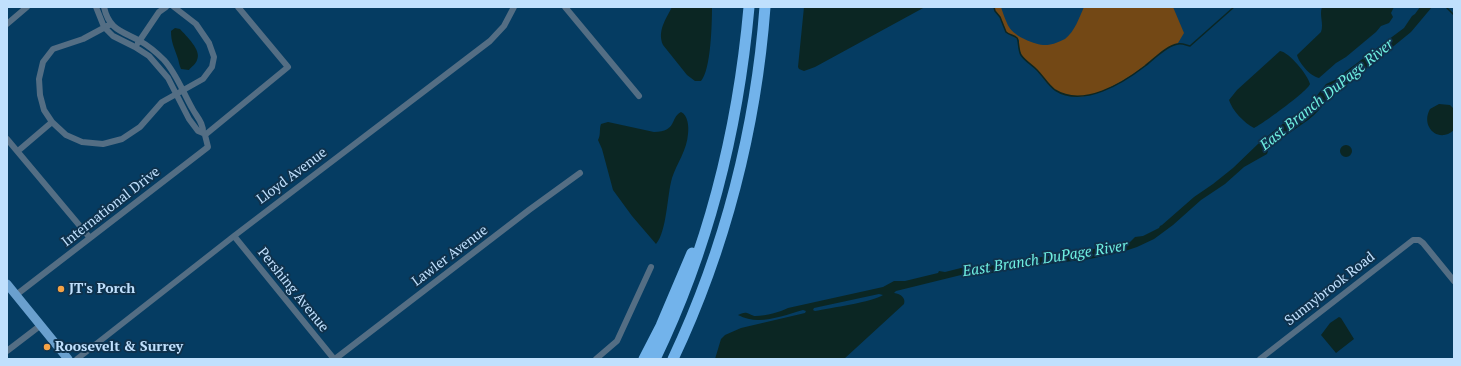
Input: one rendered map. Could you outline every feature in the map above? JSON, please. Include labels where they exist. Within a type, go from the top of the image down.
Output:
[{"type":"highway","points":[[655,359],[690,280],[725,167],[735,116],[749,7]]},
{"type":"highway","points":[[673,359],[685,333],[714,258],[738,179],[757,79],[765,7]]},
{"type":"highway","points":[[644,359],[661,326],[704,227],[711,215]]},
{"type":"highway","points":[[681,359],[692,334],[714,274],[714,258]]},
{"type":"main road","points":[[8,285],[68,359]]},
{"type":"street","points":[[7,24],[27,7]]},
{"type":"street","points":[[96,7],[104,27],[113,36],[149,56],[179,93]]},
{"type":"street","points":[[104,7],[105,15],[111,24],[122,33],[139,40],[153,50],[174,73],[179,93],[189,119],[198,131],[204,134],[288,67],[238,7]]},
{"type":"street","points":[[135,47],[159,12],[166,7]]},
{"type":"street","points":[[111,24],[83,38],[53,49],[43,62],[39,80],[40,95],[44,110],[52,122],[66,135],[82,142],[103,144],[122,139],[140,127],[162,102],[203,79],[212,67],[214,57],[209,43],[196,24],[174,7]]},
{"type":"street","name":"Lloyd Avenue","points":[[77,359],[234,236],[490,41],[504,26],[514,7]]},
{"type":"street","points":[[565,7],[639,96]]},
{"type":"street","points":[[18,151],[52,122]]},
{"type":"street","name":"International Drive","points":[[16,295],[206,150],[208,145],[204,134]]},
{"type":"street","points":[[7,139],[90,238]]},
{"type":"street","name":"Lawler Avenue","points":[[334,359],[529,210],[580,173]]},
{"type":"street","name":"Pershing Avenue","points":[[234,236],[334,359]]},
{"type":"street","name":"Sunnybrook Road","points":[[1260,359],[1410,242],[1416,240],[1423,243],[1454,281]]},
{"type":"street","points":[[596,359],[617,341],[651,267]]},
{"type":"street","points":[[7,351],[41,325]]},
{"type":"shaded area","points":[[994,7],[1001,7],[1012,31],[1026,40],[1043,45],[1059,42],[1065,39],[1074,28],[1084,7],[1173,7],[1184,33],[1178,43],[1164,51],[1124,80],[1100,92],[1077,97],[1065,95],[1055,90],[1025,60],[1020,52],[1019,40],[1006,32]]},
{"type":"water","points":[[672,7],[712,7],[709,57],[707,67],[701,81],[695,81],[687,75],[663,45],[661,40],[665,21]]},
{"type":"water","points":[[804,7],[925,7],[815,67],[804,71],[798,67]]},
{"type":"water","points":[[1322,7],[1394,7],[1391,13],[1393,17],[1389,23],[1381,26],[1376,32],[1319,78],[1312,75],[1305,69],[1297,55],[1321,32]]},
{"type":"water","name":"East Branch DuPage River","points":[[1420,7],[1432,7],[1411,32],[1341,89],[1334,92],[1314,115],[1283,137],[1272,147],[1271,145],[1268,145],[1266,150],[1268,151],[1267,154],[1244,167],[1225,184],[1201,200],[1173,225],[1154,239],[1125,251],[1090,259],[1021,267],[982,275],[965,274],[896,291],[894,293],[899,294],[902,297],[904,304],[844,359],[715,359],[721,339],[725,335],[741,328],[805,313],[806,311],[803,310],[762,320],[754,320],[738,315],[742,313],[753,316],[768,315],[788,308],[883,287],[894,281],[905,281],[938,273],[939,271],[945,272],[986,264],[997,266],[1003,262],[1108,248],[1130,242],[1135,237],[1143,236],[1159,228],[1194,197],[1233,168],[1259,143],[1290,118],[1308,107],[1326,84],[1339,78],[1404,28]],"holes":[[[879,294],[883,295],[878,298],[861,302],[815,311],[813,310],[814,308]]]},
{"type":"water","points":[[175,28],[180,29],[193,43],[197,52],[198,56],[195,64],[189,70],[181,69],[180,66],[173,44],[171,31]]},
{"type":"water","points":[[1280,51],[1284,52],[1298,64],[1309,80],[1310,84],[1274,115],[1254,128],[1239,116],[1229,100],[1237,90]]},
{"type":"water","points":[[1439,104],[1450,105],[1454,109],[1454,130],[1448,134],[1443,135],[1433,132],[1427,122],[1430,109]]},
{"type":"water","points":[[681,112],[688,122],[687,140],[684,151],[672,178],[665,222],[660,238],[656,244],[632,216],[613,190],[602,149],[598,140],[600,126],[601,124],[608,122],[654,132],[662,131],[670,127],[677,115]]},
{"type":"water","points":[[1348,145],[1351,146],[1351,156],[1344,157],[1341,156],[1340,149],[1341,146]]},
{"type":"water","points":[[1339,317],[1354,339],[1336,353],[1321,335],[1330,323]]},
{"type":"waterway","points":[[994,7],[1006,32],[1017,38],[1020,53],[1024,59],[1037,70],[1055,90],[1066,95],[1078,96],[1090,95],[1114,86],[1136,73],[1169,47],[1181,44],[1190,46],[1234,7]]},
{"type":"waterway","points":[[1446,7],[1454,15]]},
{"type":"place","name":"JT's Porch","points":[[61,289]]},
{"type":"place","name":"Roosevelt & Surrey","points":[[47,347]]}]
